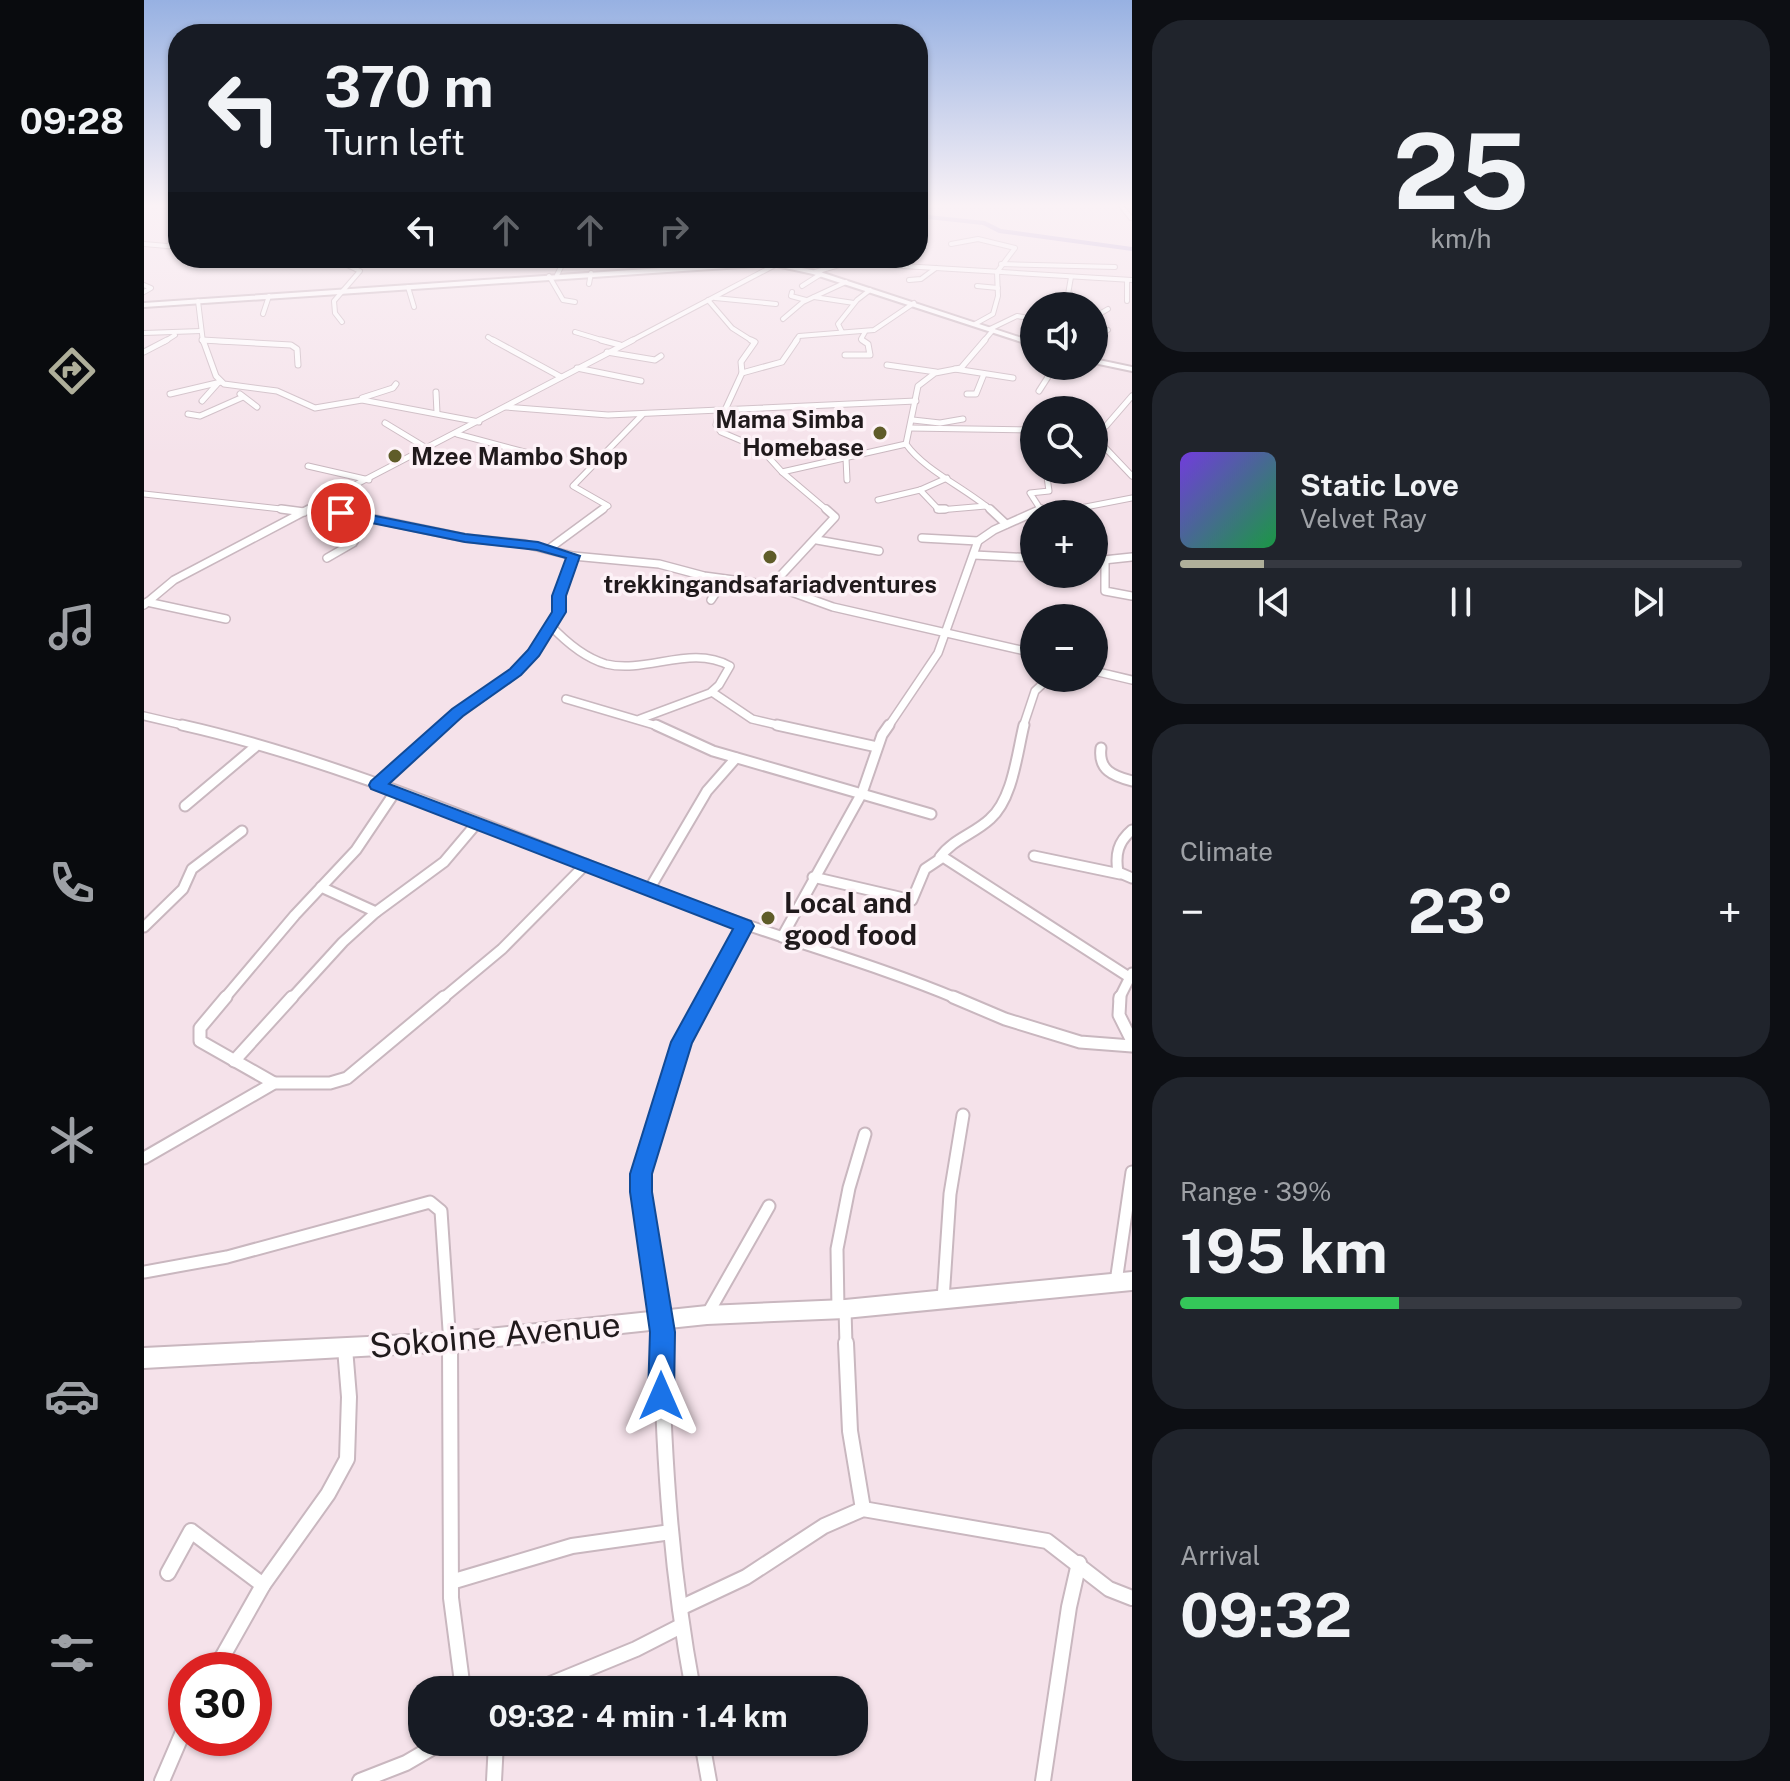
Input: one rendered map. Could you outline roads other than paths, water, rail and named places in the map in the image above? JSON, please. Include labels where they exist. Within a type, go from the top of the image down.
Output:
[{"type":"street","points":[[144,305],[355,290]]},
{"type":"street","points":[[409,290],[414,307]]},
{"type":"street","points":[[558,290],[561,298],[575,302]]},
{"type":"street","points":[[146,603],[163,586],[727,290]]},
{"type":"street","points":[[783,319],[806,300],[829,290]]},
{"type":"street","points":[[842,332],[838,324],[854,303],[870,290]]},
{"type":"street","points":[[870,290],[1020,339]]},
{"type":"street","points":[[975,324],[993,314],[998,290]]},
{"type":"street","points":[[1127,301],[1128,290]]},
{"type":"street","points":[[340,291],[334,309],[342,322]]},
{"type":"street","points":[[792,292],[790,295],[806,300]]},
{"type":"street","points":[[263,314],[269,296]]},
{"type":"street","points":[[814,297],[854,303]]},
{"type":"street","points":[[711,299],[776,304]]},
{"type":"street","points":[[711,299],[732,328],[755,342],[741,362],[742,373],[716,425],[721,432],[757,446],[835,517],[817,540],[772,585]]},
{"type":"street","points":[[198,301],[202,340],[221,383],[257,407]]},
{"type":"street","points":[[799,336],[865,332],[880,328],[914,303]]},
{"type":"street","points":[[1006,524],[913,454],[906,444],[918,386],[939,373],[962,367],[991,330],[1020,317]]},
{"type":"street","points":[[742,373],[781,363],[799,336],[798,327]]},
{"type":"street","points":[[144,333],[201,331]]},
{"type":"street","points":[[575,332],[620,345]]},
{"type":"street","points":[[845,355],[870,355],[868,344],[861,339],[865,332]]},
{"type":"street","points":[[144,352],[159,347],[177,333]]},
{"type":"street","points":[[488,337],[561,377]]},
{"type":"street","points":[[202,340],[291,345],[297,349],[298,365]]},
{"type":"street","points":[[607,352],[655,360],[661,356]]},
{"type":"street","points":[[1108,364],[1131,368]]},
{"type":"street","points":[[887,365],[939,373]]},
{"type":"street","points":[[577,368],[641,381]]},
{"type":"street","points":[[955,369],[1013,378]]},
{"type":"street","points":[[967,394],[976,393],[984,374]]},
{"type":"street","points":[[1039,391],[1046,380]]},
{"type":"street","points":[[202,401],[221,383]]},
{"type":"street","points":[[170,394],[221,383],[277,391],[317,409],[359,399],[393,388],[396,384]]},
{"type":"street","points":[[436,392],[437,413]]},
{"type":"street","points":[[1108,424],[1132,396]]},
{"type":"street","points":[[188,414],[200,416],[243,397]]},
{"type":"street","points":[[359,399],[479,422]]},
{"type":"street","points":[[506,407],[560,415],[642,415],[860,400],[916,401]]},
{"type":"street","points":[[550,548],[608,506],[575,489],[574,484],[642,415]]},
{"type":"street","points":[[913,420],[940,423],[963,419]]},
{"type":"street","points":[[385,423],[428,449]]},
{"type":"street","points":[[910,428],[1020,430]]},
{"type":"street","points":[[457,434],[536,455]]},
{"type":"street","points":[[782,472],[906,444]]},
{"type":"street","points":[[1108,451],[1132,476]]},
{"type":"street","points":[[846,458],[847,480]]},
{"type":"street","points":[[308,466],[369,480]]},
{"type":"street","points":[[878,500],[920,490],[947,478]]},
{"type":"street","points":[[1036,500],[1030,493],[1049,491],[1048,484]]},
{"type":"street","points":[[920,490],[939,510],[986,506]]},
{"type":"street","points":[[144,494],[304,512]]},
{"type":"street","points":[[1108,502],[1132,498]]},
{"type":"street","points":[[315,507],[465,538],[550,548],[573,556],[659,564],[725,579],[772,585],[833,607],[1020,650]]},
{"type":"street","points":[[327,558],[353,543],[368,519]]},
{"type":"street","points":[[922,538],[978,541],[1006,524],[1020,520]]},
{"type":"street","points":[[817,540],[879,551]]},
{"type":"street","points":[[782,937],[862,793],[877,747],[896,712],[938,653],[978,541]]},
{"type":"street","points":[[974,555],[1020,557]]},
{"type":"street","points":[[377,785],[464,707],[516,672],[534,653],[559,612],[559,596],[573,556]]},
{"type":"street","points":[[1108,560],[1132,557]]},
{"type":"street","points":[[711,600],[725,579]]},
{"type":"street","points":[[1105,588],[1105,591],[1132,596]]},
{"type":"street","points":[[146,603],[226,619]]},
{"type":"street","points":[[550,625],[569,644],[611,665],[699,659],[725,661],[730,668],[712,692],[639,719]]},
{"type":"street","points":[[1108,674],[1132,680]]},
{"type":"street","points":[[712,692],[752,719],[877,747]]},
{"type":"street","points":[[813,877],[912,900],[918,877],[950,845],[981,828],[997,812],[1034,692]]},
{"type":"street","points":[[566,699],[639,719],[704,748],[931,814]]},
{"type":"street","points":[[144,716],[210,730],[377,785],[744,926],[919,983],[983,1011],[1033,1028],[1080,1042],[1132,1044]]},
{"type":"street","points":[[185,806],[255,747]]},
{"type":"street","points":[[1101,748],[1098,759],[1101,766],[1113,775],[1132,781]]},
{"type":"street","points":[[650,888],[707,791],[736,758]]},
{"type":"street","points":[[395,792],[356,850],[200,1028],[200,1041],[274,1083],[330,1083],[347,1078],[502,949],[586,864]]},
{"type":"street","points":[[234,1061],[343,942],[376,912],[442,864],[477,823]]},
{"type":"street","points":[[1120,874],[1116,867],[1117,846],[1132,830]]},
{"type":"street","points":[[144,927],[183,889],[192,869],[242,831]]},
{"type":"street","points":[[1034,856],[1132,878]]},
{"type":"street","points":[[940,857],[1130,975],[1119,995],[1117,1014],[1132,1044]]},
{"type":"street","points":[[321,887],[376,912]]},
{"type":"street","points":[[690,1676],[681,1626],[661,1419],[661,1320],[641,1192],[641,1174],[682,1042],[744,926]]},
{"type":"street","points":[[144,1158],[274,1083]]},
{"type":"street","points":[[943,1300],[950,1194],[963,1115]]},
{"type":"street","points":[[863,1509],[850,1431],[837,1249],[849,1188],[865,1134]]},
{"type":"street","points":[[1124,1282],[1132,1172]]},
{"type":"street","points":[[144,1272],[227,1257],[430,1202],[441,1211],[450,1342],[451,1582],[461,1676]]},
{"type":"street","points":[[707,1315],[769,1206]]},
{"type":"street","name":"Sokoine Avenue","points":[[144,1358],[450,1342],[707,1315],[841,1309],[1124,1282]]},
{"type":"street","points":[[225,1652],[263,1585],[328,1494],[347,1459],[349,1411],[345,1348]]},
{"type":"street","points":[[680,1608],[746,1577],[824,1526],[863,1509],[1047,1541],[1109,1589],[1132,1598]]},
{"type":"street","points":[[168,1573],[191,1531],[263,1585]]},
{"type":"street","points":[[451,1582],[572,1546],[671,1532]]},
{"type":"street","points":[[1043,1781],[1069,1607],[1079,1563]]},
{"type":"street","points":[[570,1676],[636,1649],[681,1626]]},
{"type":"street","points":[[162,1781],[173,1756]]},
{"type":"street","points":[[360,1781],[418,1756]]},
{"type":"street","points":[[494,1781],[495,1756]]},
{"type":"street","points":[[705,1756],[709,1781]]},
{"type":"place","name":"Mama Simba Homebase","points":[[880,433]]},
{"type":"place","name":"Mzee Mambo Shop","points":[[395,456]]},
{"type":"place","name":"trekkingandsafariadventures","points":[[770,557]]},
{"type":"place","name":"Local and good food","points":[[768,918]]}]
